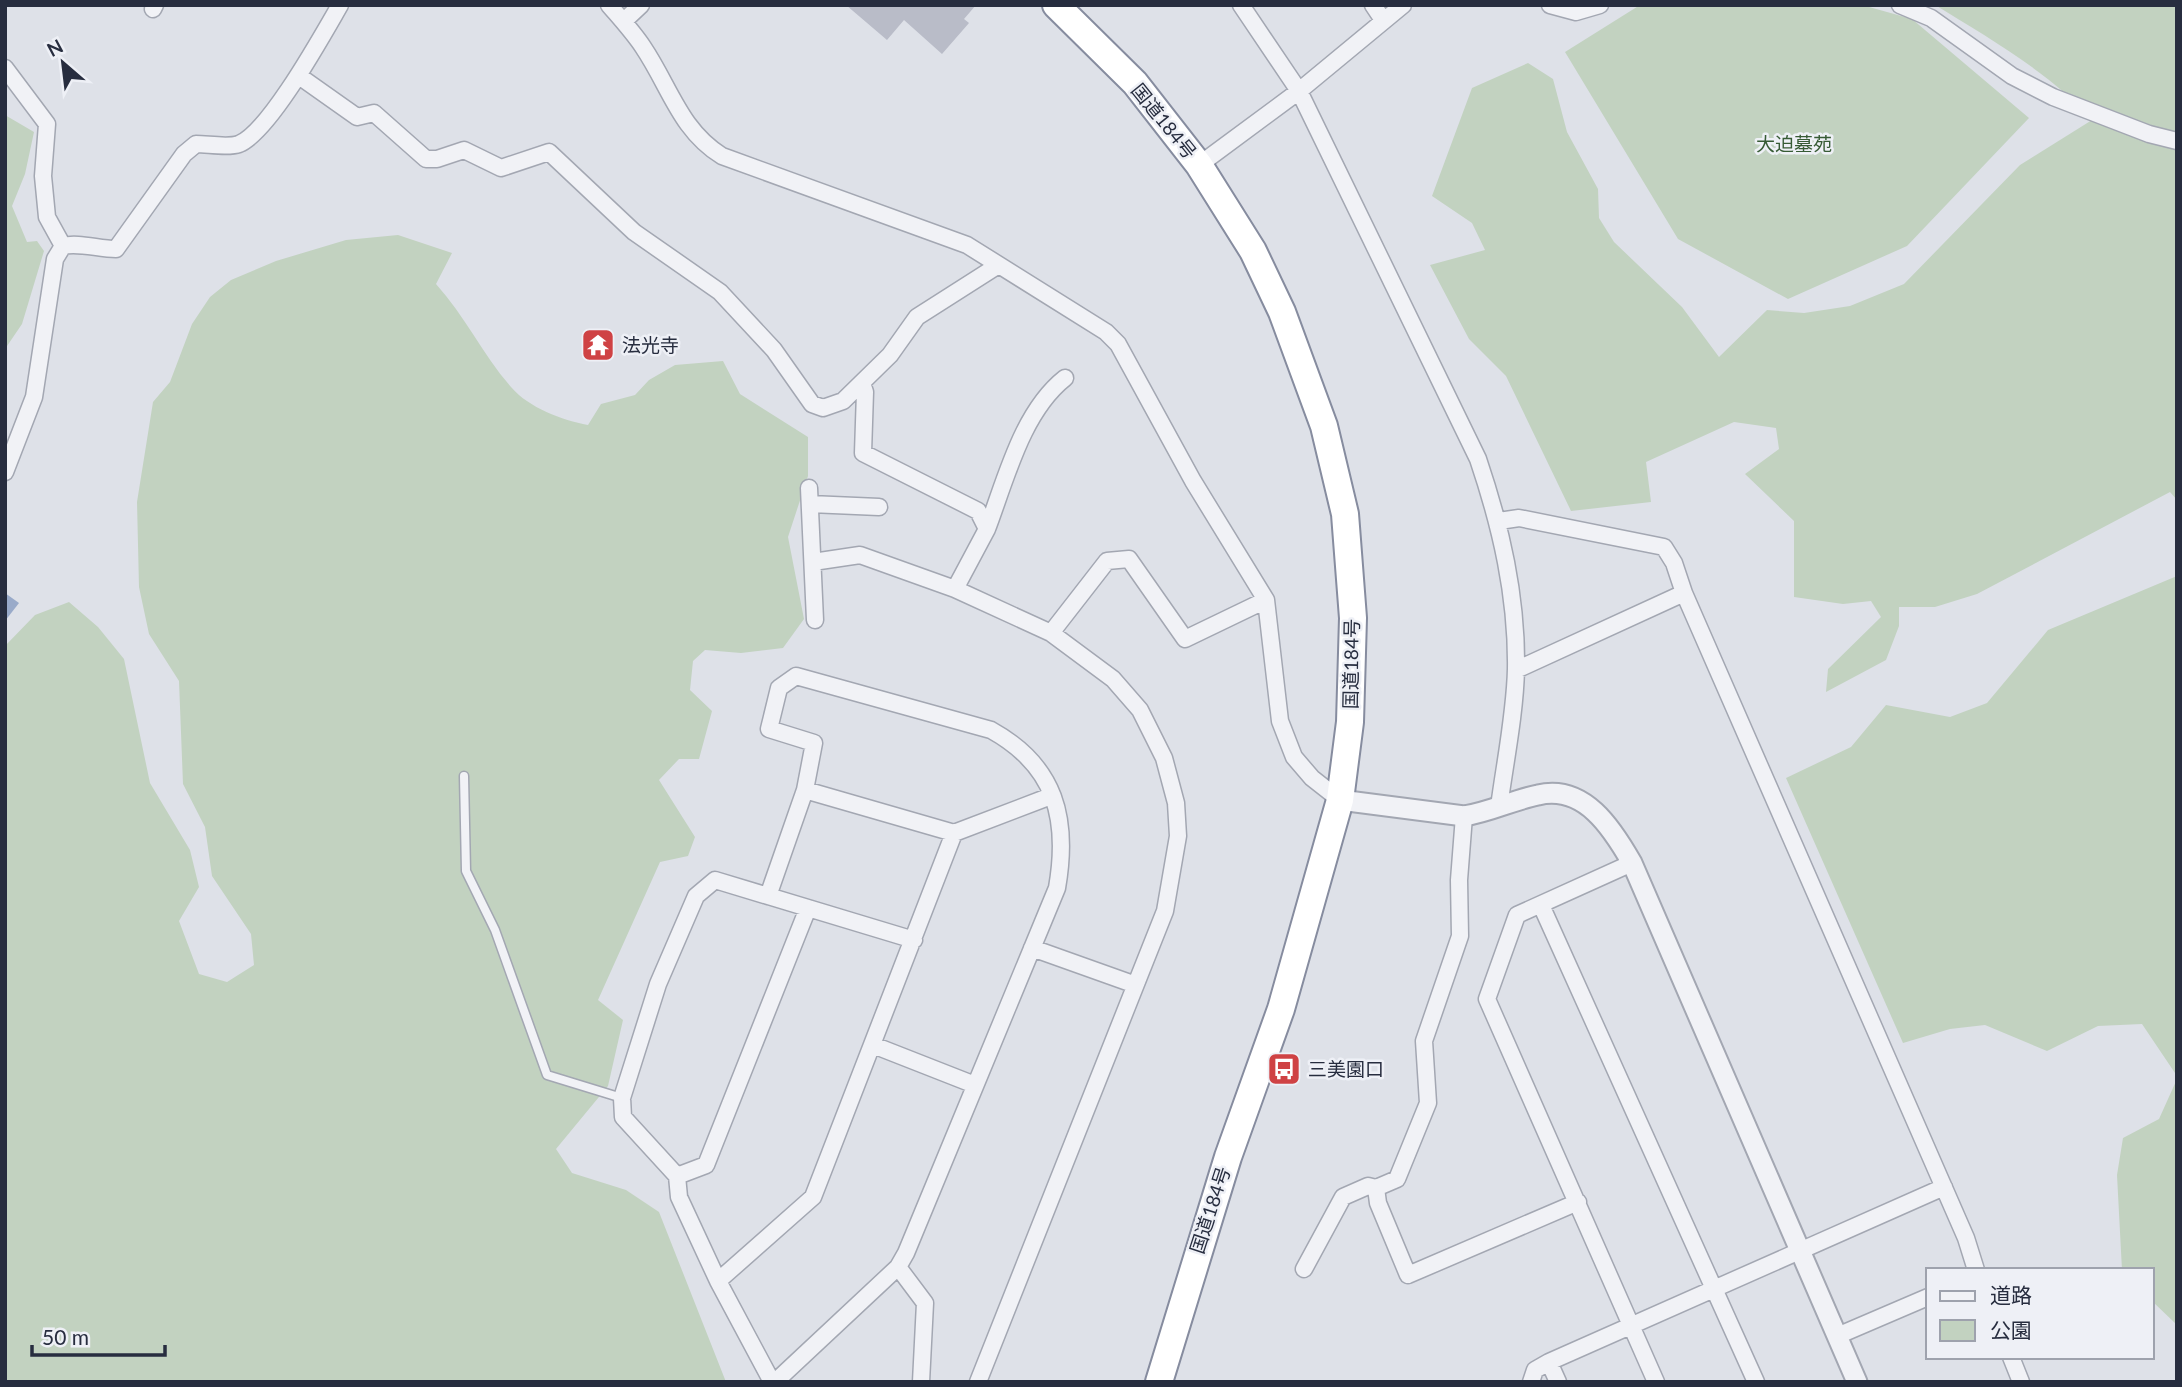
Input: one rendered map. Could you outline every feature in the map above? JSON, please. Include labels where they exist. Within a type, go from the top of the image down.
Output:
[{"type":"highway","name":"国道184号","points":[[1056,5],[1135,83],[1199,165],[1253,251],[1282,312],[1324,426],[1345,514],[1353,618],[1350,722],[1340,800],[1281,1009],[1228,1157],[1159,1382]]},
{"type":"street","points":[[5,472],[34,397],[55,259],[63,246],[71,244],[93,249],[116,249],[184,154],[196,144],[236,146],[249,139],[299,75],[340,5]]},
{"type":"street","points":[[609,5],[644,48],[684,122],[702,144],[722,156],[967,245],[1106,332],[1118,344],[1193,481],[1266,600],[1280,721],[1294,757],[1312,778],[1340,800],[1464,816],[1539,794],[1560,792],[1583,803],[1611,825],[1632,863],[1857,1382]]},
{"type":"street","points":[[624,22],[641,5]]},
{"type":"street","points":[[1241,5],[1300,91],[1478,459],[1499,521],[1510,585],[1516,670],[1499,807]]},
{"type":"street","points":[[1373,5],[1383,20]]},
{"type":"street","points":[[1199,165],[1300,91],[1403,5]]},
{"type":"street","points":[[1550,5],[1576,12],[1600,5]]},
{"type":"street","points":[[1899,5],[1931,18],[2012,76],[2053,97],[2149,134],[2177,141]]},
{"type":"street","points":[[5,68],[47,124],[43,176],[47,217],[63,246]]},
{"type":"street","points":[[299,75],[357,117],[374,113],[426,159],[437,159],[464,150],[501,168],[549,152],[634,232],[720,292],[774,350],[811,404],[823,408],[843,401],[862,383],[890,355],[918,317],[997,266]]},
{"type":"street","points":[[955,589],[987,529],[1025,431],[1054,387],[1065,378]]},
{"type":"street","points":[[862,383],[865,392],[863,453],[978,511],[987,529]]},
{"type":"street","points":[[815,620],[809,496],[879,507]]},
{"type":"street","points":[[1499,521],[1519,518],[1664,547],[1674,563],[1684,593],[1944,1187],[1975,1268]]},
{"type":"street","points":[[813,562],[860,555],[955,589],[1051,634],[1113,679],[1140,710],[1164,758],[1176,803],[1178,836],[1168,898],[978,1382]]},
{"type":"street","points":[[1051,634],[1107,561],[1129,559],[1185,639],[1266,600]]},
{"type":"street","points":[[1516,670],[1684,593]]},
{"type":"street","points":[[768,896],[805,790],[814,743],[769,729],[779,688],[796,676],[991,730],[1015,744],[1034,764],[1051,796],[1063,842],[1057,888],[898,1267],[774,1382],[718,1281],[679,1197],[677,1176],[623,1116],[622,1098],[658,985],[696,896],[715,880],[768,896],[808,908],[914,940]]},
{"type":"street","points":[[805,790],[954,834],[1051,796]]},
{"type":"street","points":[[1304,1269],[1343,1197],[1368,1186],[1376,1188],[1396,1179],[1429,1103],[1424,1041],[1460,936],[1459,880],[1464,816]]},
{"type":"street","points":[[718,1281],[813,1197],[954,834]]},
{"type":"street","points":[[1632,863],[1517,915],[1487,999],[1656,1382]]},
{"type":"street","points":[[1541,905],[1717,1290],[1756,1382]]},
{"type":"street","points":[[677,1176],[706,1165],[808,908]]},
{"type":"street","points":[[1032,948],[1133,984]]},
{"type":"street","points":[[873,1045],[975,1085]]},
{"type":"street","points":[[1531,1382],[1535,1370],[1549,1362],[1717,1290],[1944,1187]]},
{"type":"street","points":[[1376,1188],[1378,1203],[1408,1275],[1578,1202]]},
{"type":"street","points":[[898,1267],[925,1303],[921,1382]]},
{"type":"street","points":[[1837,1336],[1926,1298]]},
{"type":"street","points":[[2012,1359],[2021,1382]]},
{"type":"street","points":[[1549,1362],[1558,1382]]},
{"type":"lane","points":[[464,776],[466,871],[495,930],[547,1075],[622,1098]]},
{"type":"green space","name":"大迫墓苑","points":[[1640,5],[1862,5],[1912,19],[2029,118],[1907,246],[1788,299],[1678,239],[1565,52]]},
{"type":"green space","points":[[1935,5],[2177,5],[2177,500],[2170,492],[1977,594],[1935,607],[1899,607],[1899,626],[1886,660],[1826,692],[1828,669],[1881,617],[1871,601],[1843,604],[1794,597],[1794,521],[1745,474],[1779,449],[1776,428],[1734,422],[1646,462],[1651,502],[1571,511],[1506,376],[1469,339],[1430,265],[1485,250],[1472,223],[1432,196],[1472,88],[1528,63],[1553,79],[1567,132],[1598,189],[1599,218],[1614,242],[1682,307],[1719,357],[1767,310],[1804,313],[1850,306],[1904,284],[2020,165],[2092,120],[2039,72]]},
{"type":"green space","points":[[5,115],[34,132],[25,174],[12,206],[27,242],[37,241],[44,251],[22,324],[5,349]]},
{"type":"green space","points":[[398,235],[452,253],[436,284],[511,387],[527,401],[547,412],[588,425],[601,404],[635,395],[649,380],[675,365],[723,361],[740,394],[808,437],[808,476],[788,537],[804,619],[783,648],[741,653],[705,650],[693,661],[690,690],[712,711],[699,759],[679,759],[659,780],[695,837],[688,856],[660,862],[598,1000],[623,1020],[608,1086],[556,1149],[572,1173],[626,1190],[659,1212],[726,1382],[5,1382],[5,646],[35,615],[69,602],[98,627],[124,659],[150,783],[190,850],[199,887],[179,921],[199,974],[227,982],[254,965],[251,934],[212,876],[205,827],[183,784],[179,681],[149,634],[139,587],[137,502],[153,402],[170,382],[192,324],[210,297],[231,280],[276,261],[346,240]]},
{"type":"green space","points":[[2177,576],[2177,1076],[2142,1024],[2098,1026],[2047,1051],[1985,1025],[1950,1029],[1903,1043],[1786,778],[1851,747],[1886,705],[1950,717],[1987,703],[2048,630]]},
{"type":"green space","points":[[2177,1079],[2177,1325],[2154,1303],[2154,1268],[2122,1268],[2117,1175],[2123,1138],[2159,1119]]},
{"type":"water","points":[[5,593],[19,603],[5,621]]},
{"type":"building","points":[[846,5],[976,5],[964,19],[969,23],[942,54],[904,20],[887,40]]},
{"type":"place","name":"法光寺","points":[[598,345]]},
{"type":"place","name":"三美園口","points":[[1284,1069]]}]
